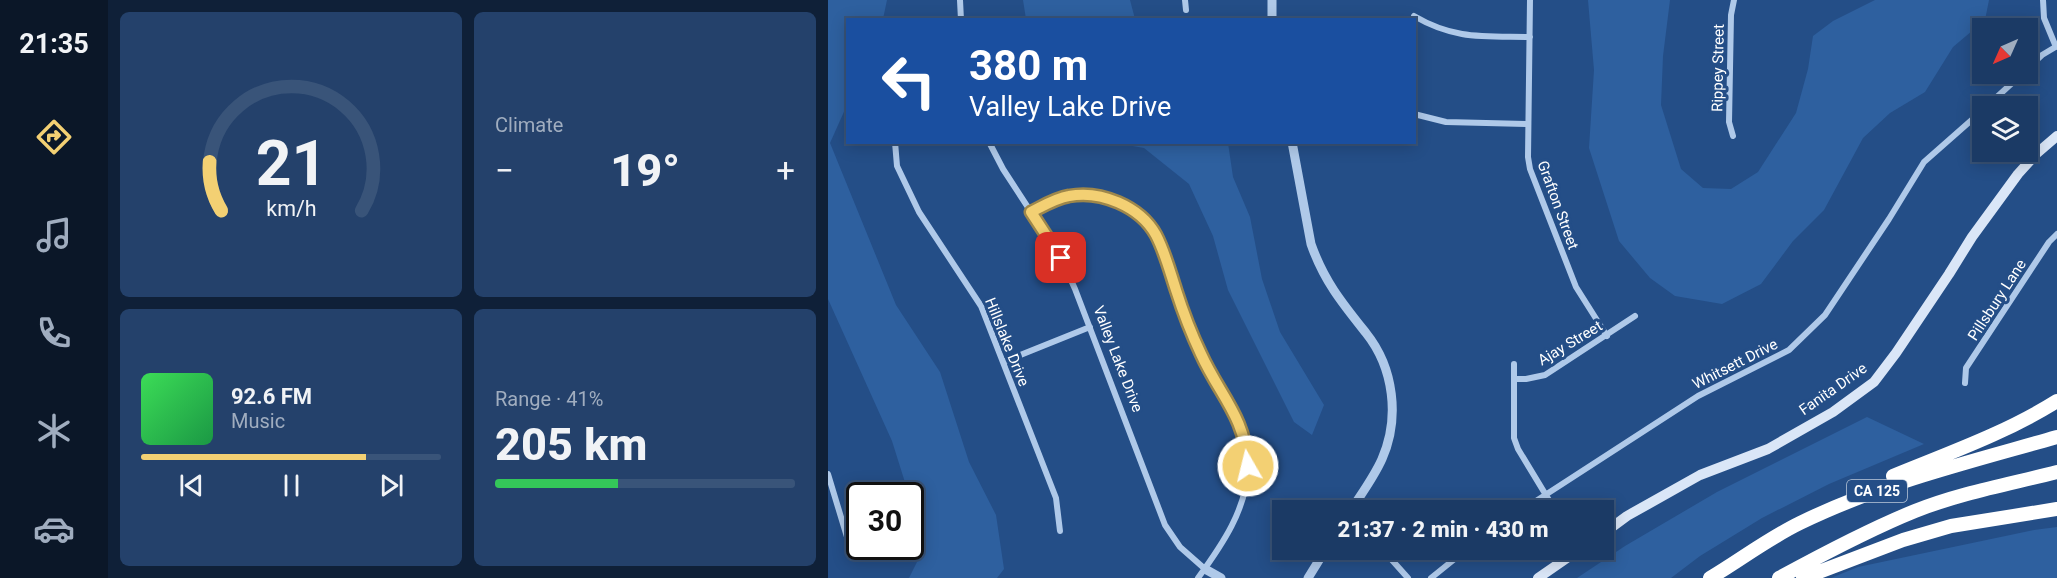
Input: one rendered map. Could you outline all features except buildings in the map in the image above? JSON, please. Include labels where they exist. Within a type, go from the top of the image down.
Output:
[{"type":"highway","points":[[1826,511],[1892,477],[2028,419],[2057,401]]},
{"type":"highway","name":"CA 125","points":[[1710,578],[1798,524],[1826,511],[1906,480],[2057,437]]},
{"type":"highway","name":"CA 125","points":[[1779,578],[1813,559],[1916,511],[1969,494],[2057,472]]},
{"type":"highway","points":[[1803,578],[1853,557],[1951,526],[2057,509]]},
{"type":"main road","name":"Fanita Drive","points":[[1614,526],[1700,475],[1768,449],[1833,412],[1874,382],[1950,274],[1972,237],[2018,174],[2057,136]]},
{"type":"main road","points":[[1538,578],[1564,560]]},
{"type":"street","points":[[960,0],[962,18]]},
{"type":"street","points":[[1185,0],[1186,10]]},
{"type":"street","points":[[1272,0],[1272,18]]},
{"type":"street","name":"Grafton Street","points":[[1530,0],[1528,124],[1530,169],[1576,287],[1606,336]]},
{"type":"street","name":"Rippey Street","points":[[1733,136],[1729,122],[1731,15],[1734,0]]},
{"type":"street","points":[[2038,59],[2057,46],[2044,18],[2043,0]]},
{"type":"street","points":[[1414,16],[1451,33],[1530,37]]},
{"type":"street","points":[[1998,96],[2011,84]]},
{"type":"street","points":[[1416,114],[1446,122],[1528,124]]},
{"type":"street","name":"Whitsett Drive","points":[[1536,500],[1698,396],[1789,350],[1825,315],[1924,162],[1972,120]]},
{"type":"street","name":"Hillslake Drive","points":[[895,144],[895,158],[903,181],[919,212],[981,306],[1056,498],[1060,531]]},
{"type":"street","name":"Valley Lake Drive","points":[[990,144],[1003,169],[1061,258],[1090,327],[1162,518],[1180,547],[1205,569],[1221,578]]},
{"type":"street","points":[[1292,144],[1315,256],[1332,289],[1378,351],[1391,392],[1392,425],[1387,446],[1378,467],[1357,500]]},
{"type":"street","points":[[1031,212],[1069,195],[1096,196],[1113,200],[1128,208],[1143,219],[1155,234],[1202,357],[1239,422],[1247,454],[1247,477],[1240,508],[1198,578]]},
{"type":"street","name":"Pillsbury Lane","points":[[1965,383],[1966,368],[2049,242],[2057,234]]},
{"type":"street","name":"Ajay Street","points":[[1514,379],[1545,375],[1635,316]]},
{"type":"street","points":[[1003,362],[1090,327]]},
{"type":"street","points":[[1514,364],[1514,438],[1518,449],[1549,500]]},
{"type":"street","points":[[828,474],[846,534]]},
{"type":"street","points":[[1308,578],[1319,560]]},
{"type":"street","points":[[1392,560],[1408,578]]},
{"type":"street","points":[[1431,578],[1453,560]]},
{"type":"shaded area","points":[[828,0],[887,0],[883,18],[846,18],[846,107],[830,143],[896,305],[940,372],[969,462],[996,515],[1004,569],[997,578],[909,578],[918,560],[924,560],[924,482],[905,482],[892,441],[828,299]]},
{"type":"shaded area","points":[[1023,0],[1130,0],[1135,18],[1026,18]]},
{"type":"shaded area","points":[[1588,0],[1670,0],[1663,56],[1661,105],[1681,169],[1703,188],[1731,189],[1758,172],[1796,113],[1808,69],[1813,36],[1833,21],[1875,0],[1989,0],[1985,18],[1972,18],[1972,31],[1953,47],[1925,92],[1890,113],[1863,138],[1824,210],[1793,241],[1761,284],[1722,304],[1675,296],[1650,278],[1619,241],[1589,148],[1594,70]]},
{"type":"shaded area","points":[[1121,144],[1228,144],[1233,177],[1250,217],[1262,279],[1280,332],[1324,405],[1312,435],[1294,422],[1228,290],[1213,236],[1189,184],[1144,148]]},
{"type":"shaded area","points":[[1867,417],[1924,444],[1829,484],[1762,518],[1700,556],[1671,578],[1577,578],[1604,560],[1614,560],[1614,553],[1625,546],[1717,492]]},
{"type":"shaded area","points":[[2057,527],[2057,578],[1831,578],[1858,567]]},
{"type":"route","points":[[1061,258],[1031,212],[1069,195],[1088,195],[1113,200],[1136,213],[1150,226],[1164,254],[1185,317],[1202,357],[1235,412],[1243,433],[1248,466]]}]
